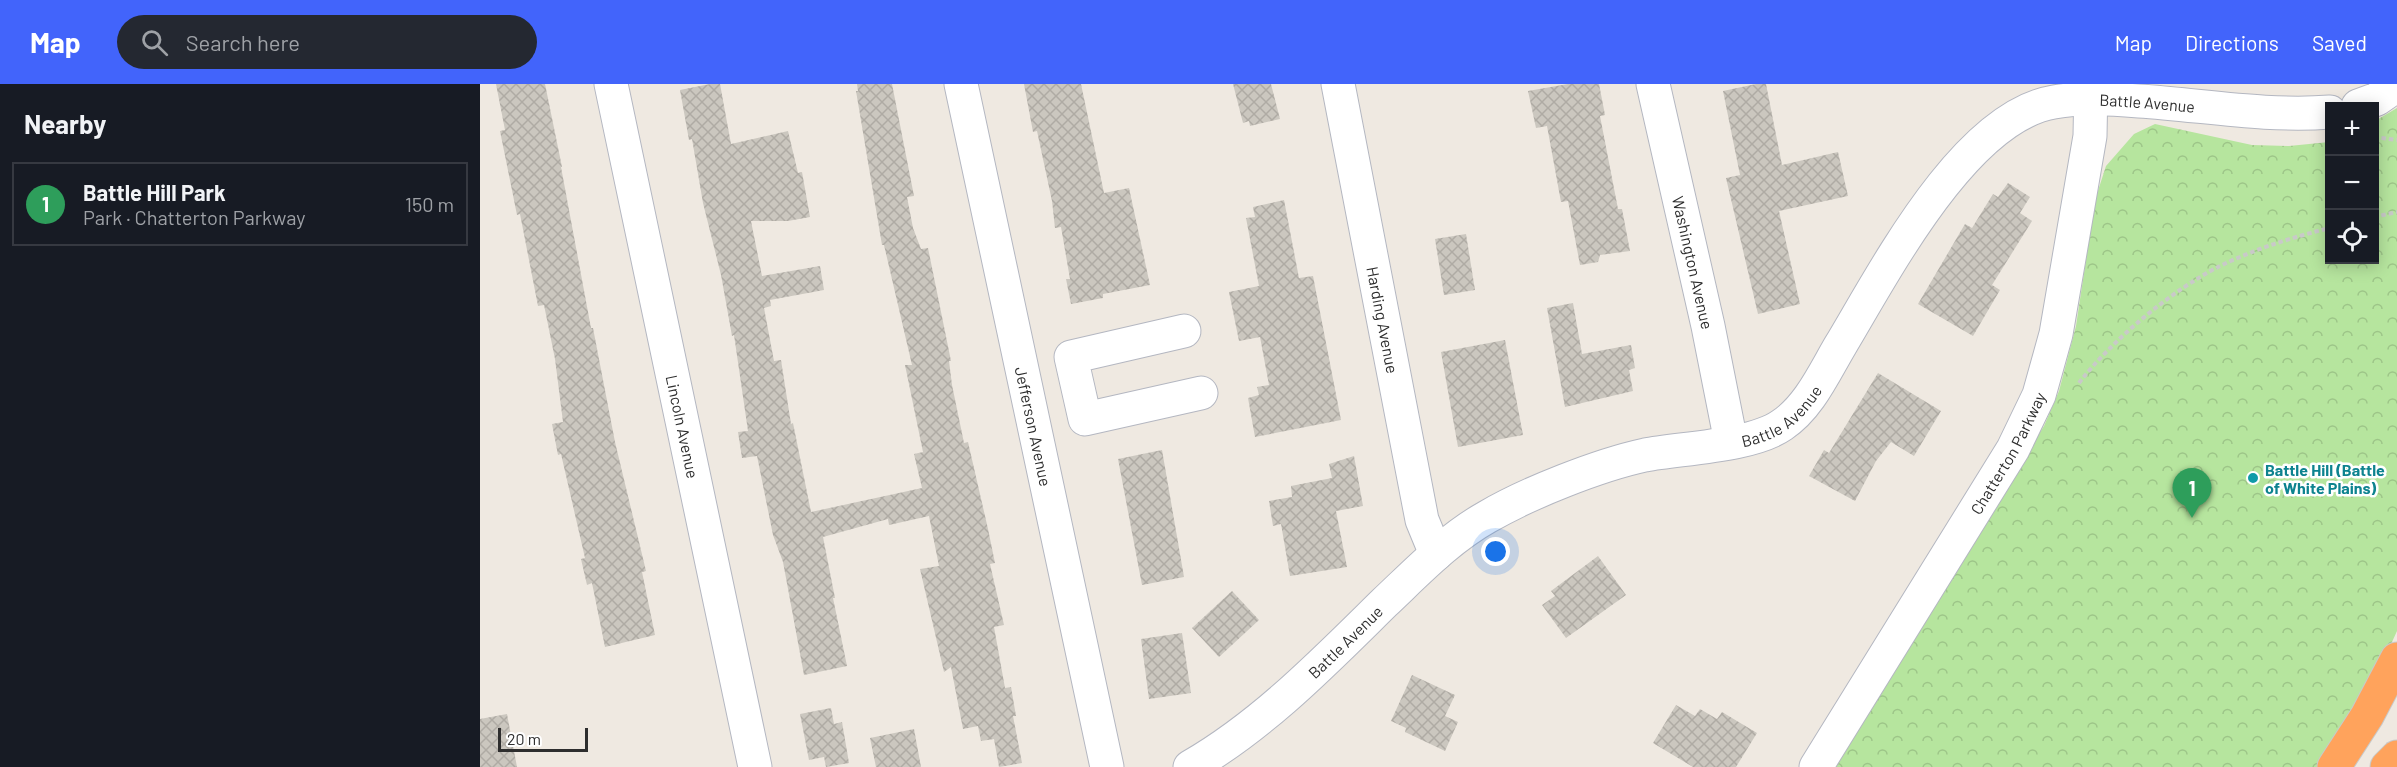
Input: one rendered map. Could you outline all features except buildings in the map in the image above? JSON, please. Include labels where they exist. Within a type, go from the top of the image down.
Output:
[{"type":"highway","points":[[2334,767],[2367,716],[2397,659]]},
{"type":"highway","points":[[2387,767],[2397,757]]},
{"type":"street","name":"Lincoln Avenue","points":[[611,84],[755,767]]},
{"type":"street","name":"Jefferson Avenue","points":[[961,84],[1107,767]]},
{"type":"street","name":"Harding Avenue","points":[[1338,84],[1422,520],[1436,554]]},
{"type":"street","name":"Washington Avenue","points":[[1653,84],[1708,326],[1731,442]]},
{"type":"street","points":[[2369,102],[2397,86]]},
{"type":"street","name":"Battle Avenue","points":[[1190,767],[1263,715],[1298,685],[1436,554],[1469,527],[1491,514],[1567,481],[1640,456],[1731,442],[1770,432],[1794,416],[1814,390],[1915,224],[1950,178],[1985,139],[2002,126],[2037,106],[2062,101],[2091,91],[2286,113],[2325,111]]},
{"type":"street","name":"Chatterton Parkway","points":[[1816,767],[2013,449],[2039,395],[2056,334],[2090,136],[2091,91]]},
{"type":"street","points":[[1184,331],[1071,357],[1084,419],[1201,393]]},
{"type":"street","points":[[1027,394],[1077,387]]},
{"type":"path","points":[[2379,138],[2397,140]]},
{"type":"path","points":[[2379,216],[2397,212]]},
{"type":"path","points":[[2079,383],[2099,357],[2189,284],[2220,266],[2250,253],[2325,230]]},
{"type":"green space","points":[[2397,108],[2397,631],[2382,664],[2319,767],[1831,767],[2044,426],[2059,391],[2076,326],[2095,200],[2106,166],[2134,134],[2155,124],[2252,145],[2289,146],[2325,142],[2325,264],[2379,264],[2379,119]]},
{"type":"place","name":"Battle Hill (Battle of White Plains)","points":[[2253,478]]},
{"type":"place","name":"Battle Hill Park","points":[[2192,518]]}]
